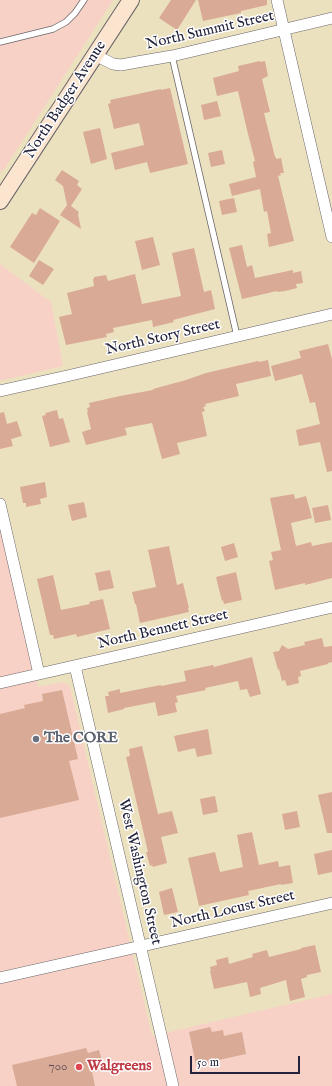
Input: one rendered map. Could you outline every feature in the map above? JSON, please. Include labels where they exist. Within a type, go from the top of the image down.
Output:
[{"type":"main road","name":"North Badger Avenue","points":[[0,200],[131,0]]},
{"type":"street","points":[[277,0],[332,237]]},
{"type":"street","name":"North Summit Street","points":[[95,55],[113,64],[121,64],[172,56],[332,18]]},
{"type":"street","name":"North Story Street","points":[[0,391],[332,314]]},
{"type":"street","points":[[0,504],[39,674]]},
{"type":"street","name":"North Bennett Street","points":[[0,683],[332,607]]},
{"type":"street","name":"West Washington Street","points":[[75,666],[173,1086]]},
{"type":"street","name":"North Locust Street","points":[[0,978],[332,903]]},
{"type":"lane","points":[[0,42],[53,29],[66,22],[75,13],[84,0]]},
{"type":"lane","points":[[172,56],[237,336]]},
{"type":"shaded area","points":[[0,0],[113,0],[5,168],[0,172]]},
{"type":"shaded area","points":[[0,264],[51,302],[63,366],[0,381]]},
{"type":"shaded area","points":[[0,519],[38,687],[63,682],[70,687],[152,1036],[332,994],[332,1086],[0,1086]]},
{"type":"building","points":[[171,0],[196,0],[177,30],[159,18]]},
{"type":"building","points":[[198,0],[267,0],[267,5],[241,11],[241,13],[203,21]]},
{"type":"building","points":[[265,61],[268,76],[262,79],[270,112],[264,113],[275,157],[276,159],[281,158],[284,173],[280,173],[281,175],[278,176],[294,241],[269,247],[267,234],[271,233],[267,211],[264,212],[260,189],[232,196],[229,184],[256,177],[253,162],[255,161],[238,91],[217,96],[213,78],[239,71],[238,66]]},
{"type":"building","points":[[170,88],[188,164],[150,173],[147,162],[115,170],[111,153],[144,145],[139,123],[114,129],[108,104],[111,103],[110,100]]},
{"type":"building","points":[[217,101],[221,116],[204,120],[201,105]]},
{"type":"building","points":[[100,128],[107,159],[91,164],[83,132]]},
{"type":"building","points":[[222,150],[225,164],[211,167],[208,153]]},
{"type":"building","points":[[62,170],[79,181],[77,185],[82,189],[71,206],[79,212],[78,214],[81,229],[60,215],[67,205],[63,186],[55,180]]},
{"type":"building","points":[[234,198],[237,212],[222,215],[219,201]]},
{"type":"building","points":[[40,208],[60,221],[34,263],[10,247],[32,213],[36,215]]},
{"type":"building","points":[[153,237],[160,265],[142,270],[135,241]]},
{"type":"building","points":[[242,245],[247,267],[252,265],[255,278],[293,270],[293,273],[301,271],[303,283],[296,284],[297,288],[242,299],[229,248]]},
{"type":"building","points":[[194,248],[204,292],[211,290],[215,309],[153,327],[152,320],[113,328],[114,332],[106,334],[107,337],[66,345],[59,317],[72,314],[67,293],[94,286],[94,277],[106,275],[108,281],[135,274],[142,304],[181,296],[172,253]]},
{"type":"building","points":[[39,260],[54,269],[43,285],[29,276]]},
{"type":"building","points":[[328,344],[332,359],[332,471],[327,472],[320,442],[299,446],[296,430],[320,424],[315,402],[310,403],[302,374],[275,381],[271,366],[301,358],[299,351]]},
{"type":"building","points":[[268,360],[271,376],[236,384],[239,396],[205,404],[206,406],[203,407],[205,411],[202,412],[207,436],[177,443],[180,454],[162,459],[152,423],[125,428],[127,435],[86,445],[82,432],[91,429],[87,412],[87,408],[90,407],[89,403],[153,390],[206,373]]},
{"type":"building","points":[[57,410],[59,419],[63,418],[70,442],[50,447],[42,416],[46,415],[45,413]]},
{"type":"building","points":[[4,412],[7,424],[17,421],[22,436],[11,439],[13,446],[0,449],[0,413]]},
{"type":"building","points":[[45,482],[47,497],[40,499],[41,504],[26,507],[26,503],[23,503],[20,487]]},
{"type":"building","points":[[294,494],[295,499],[306,496],[312,518],[291,523],[296,546],[311,542],[312,546],[332,542],[332,578],[305,585],[305,583],[275,590],[269,561],[273,560],[271,552],[281,550],[270,498]]},
{"type":"building","points":[[84,502],[87,517],[72,521],[68,505]]},
{"type":"building","points":[[328,505],[331,520],[315,523],[312,508]]},
{"type":"building","points":[[234,543],[238,557],[225,561],[221,547]]},
{"type":"building","points":[[169,546],[177,585],[183,583],[189,612],[140,623],[132,592],[156,587],[148,550]]},
{"type":"building","points":[[110,570],[114,588],[99,591],[95,573]]},
{"type":"building","points":[[236,572],[242,600],[224,604],[216,577]]},
{"type":"building","points":[[53,575],[61,610],[90,604],[89,602],[103,599],[110,629],[77,637],[76,634],[54,639],[53,635],[50,635],[37,579]]},
{"type":"building","points":[[322,638],[324,647],[332,646],[332,662],[300,671],[301,676],[298,677],[299,683],[287,686],[285,680],[282,681],[273,652],[279,651],[282,645],[288,649],[305,645],[304,642]]},
{"type":"building","points":[[252,657],[261,694],[250,697],[247,689],[240,690],[238,681],[205,688],[206,690],[176,696],[178,702],[175,703],[177,712],[158,716],[155,702],[124,708],[108,713],[105,696],[109,696],[108,692],[120,689],[120,693],[186,681],[184,671],[213,665],[214,667]]},
{"type":"building","name":"The CORE","points":[[62,690],[78,759],[69,761],[79,800],[0,818],[0,714],[25,708],[24,705],[43,701],[42,694]]},
{"type":"building","points":[[208,729],[212,754],[197,757],[195,748],[178,752],[174,736]]},
{"type":"building","points":[[142,746],[158,814],[172,811],[178,833],[161,837],[167,863],[153,867],[152,865],[150,866],[146,852],[148,852],[126,757],[130,756],[129,749]]},
{"type":"building","points":[[332,792],[332,833],[327,833],[318,795]]},
{"type":"building","points":[[215,796],[218,812],[203,815],[200,799]]},
{"type":"building","points":[[297,811],[300,827],[285,830],[282,814]]},
{"type":"building","points":[[252,832],[259,865],[278,861],[279,867],[290,865],[293,883],[248,891],[249,895],[199,906],[188,858],[215,852],[220,872],[243,867],[237,835]]},
{"type":"building","points":[[332,850],[332,872],[318,875],[314,854]]},
{"type":"building","points":[[172,888],[178,912],[164,915],[159,892]]},
{"type":"building","points":[[315,945],[321,972],[307,975],[307,977],[301,979],[305,997],[290,1001],[286,980],[260,988],[261,994],[250,997],[247,982],[214,989],[210,967],[217,965],[216,960],[228,957],[229,964],[253,957],[252,954],[267,950],[269,957]]},
{"type":"building","points":[[210,1027],[212,1032],[223,1030],[224,1036],[242,1032],[246,1054],[196,1065],[189,1032]]},
{"type":"building","name":"Walgreens","points":[[86,1048],[88,1053],[99,1050],[104,1069],[92,1072],[95,1086],[17,1086],[12,1065]]},
{"type":"place","name":"The CORE","points":[[36,739]]},
{"type":"place","name":"Walgreens","points":[[79,1067]]}]
